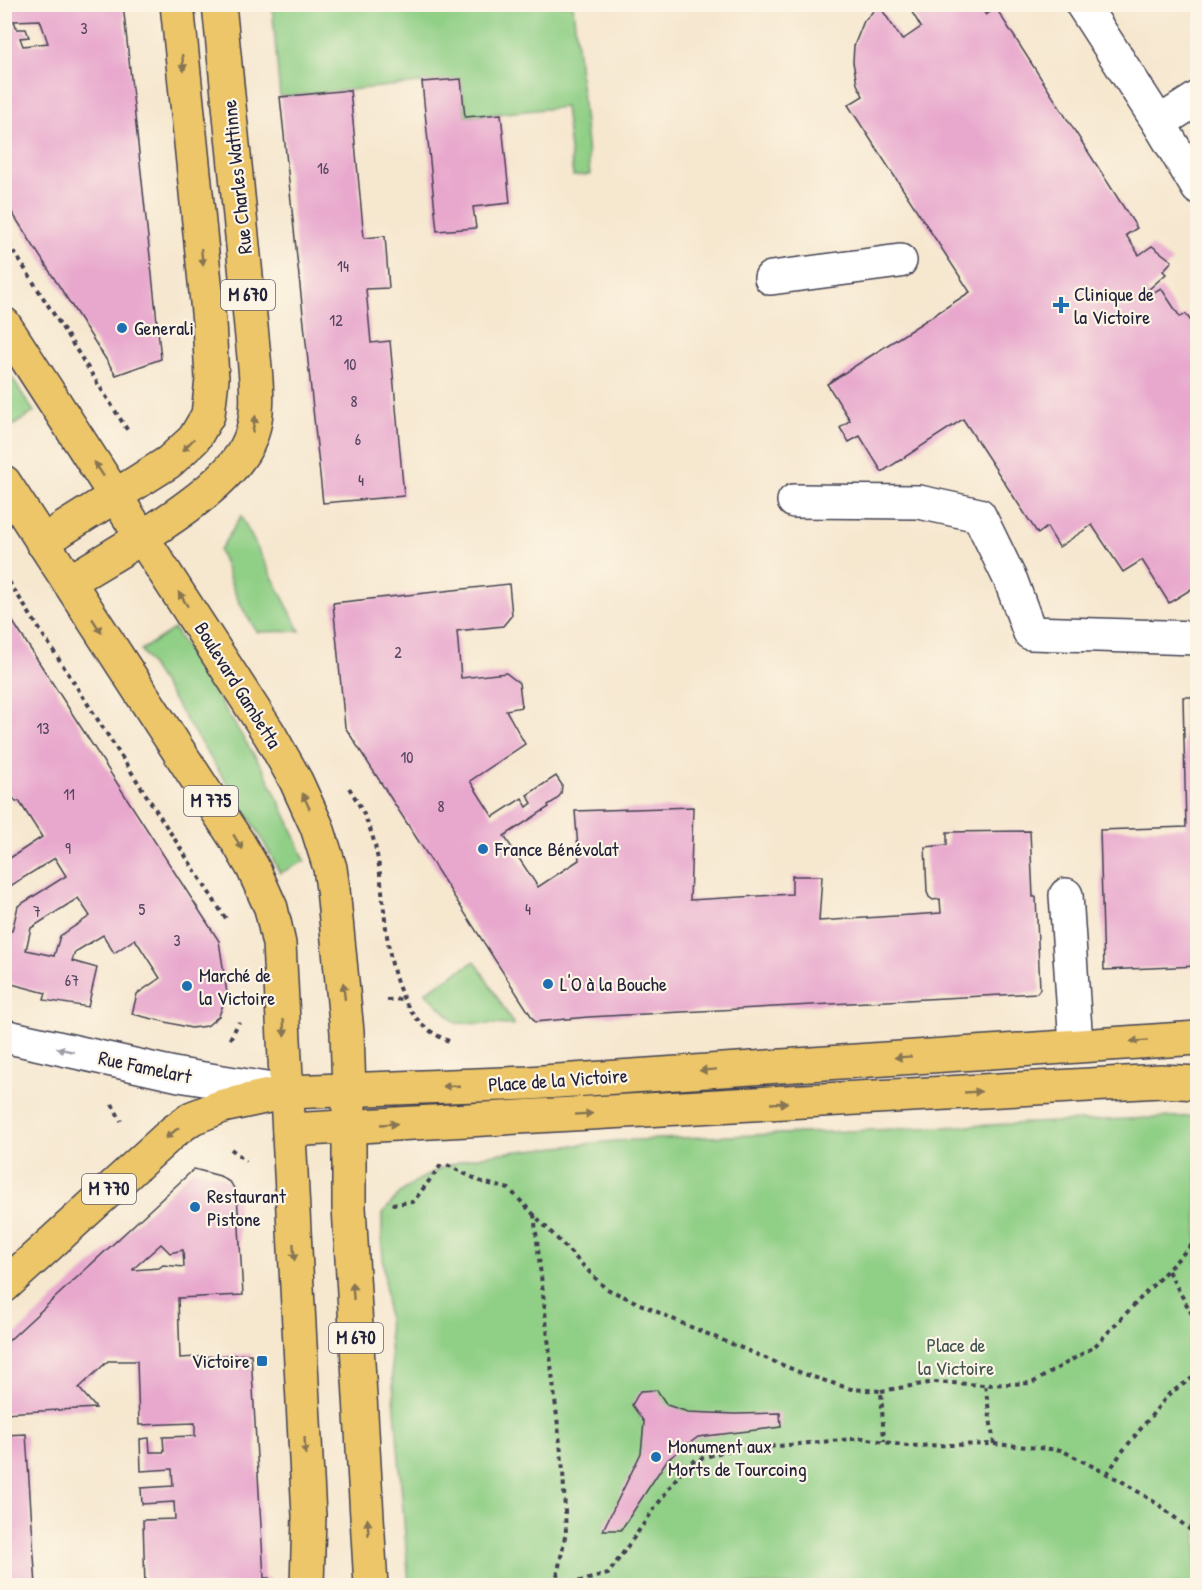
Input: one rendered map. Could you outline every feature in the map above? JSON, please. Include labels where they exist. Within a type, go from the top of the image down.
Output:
[{"type":"main road","name":"M 670","points":[[42,542],[169,462],[187,448],[203,426],[211,404],[209,322],[177,4]]},
{"type":"main road","name":"Rue Charles Wattinne","points":[[69,582],[189,505],[225,476],[243,454],[254,426],[257,390],[219,4]]},
{"type":"main road","name":"Boulevard Gambetta","points":[[4,324],[270,735],[301,790],[317,827],[330,868],[345,1004],[349,1091]]},
{"type":"main road","name":"M 775","points":[[4,482],[239,844],[263,889],[273,916],[279,944],[287,1092]]},
{"type":"main road","name":"Place de la Victoire","points":[[349,1091],[540,1082],[1197,1038]]},
{"type":"main road","name":"Place de la Victoire","points":[[289,1130],[1161,1081],[1197,1083]]},
{"type":"main road","name":"M 670","points":[[349,1091],[349,1207],[352,1277],[371,1586]]},
{"type":"main road","name":"M 770","points":[[4,1286],[136,1164],[192,1118],[223,1106],[287,1092],[349,1091]]},
{"type":"main road","name":"M 670","points":[[287,1092],[291,1211],[309,1516],[307,1586]]},
{"type":"main road","points":[[309,1516],[321,1586]]},
{"type":"street","points":[[1082,4],[1159,123],[1197,188]]},
{"type":"street","points":[[1159,123],[1197,98]]},
{"type":"street","points":[[771,278],[900,261]]},
{"type":"street","points":[[794,501],[919,502],[979,515],[1011,581],[1030,633],[1197,638]]},
{"type":"street","points":[[1066,895],[1076,1045]]},
{"type":"street","name":"Rue Famelart","points":[[4,1036],[179,1076],[287,1092]]},
{"type":"path","points":[[4,574],[228,923]]},
{"type":"path","points":[[443,1163],[482,1182],[509,1189],[604,1288],[804,1374],[851,1389],[881,1391],[934,1382],[985,1385],[1032,1383],[1094,1347],[1197,1238]]},
{"type":"path","points":[[534,1215],[563,1470],[566,1532],[555,1586]]},
{"type":"path","points":[[1168,1271],[1197,1325]]},
{"type":"path","points":[[1107,1474],[1169,1394],[1197,1374]]},
{"type":"path","points":[[985,1385],[994,1444]]},
{"type":"path","points":[[881,1391],[884,1441]]},
{"type":"path","points":[[561,1586],[608,1574],[687,1463],[725,1451],[863,1438],[907,1446],[994,1444],[1061,1450],[1160,1505],[1197,1536]]},
{"type":"green space","points":[[272,5],[573,5],[590,175],[573,176],[565,107],[465,117],[461,79],[280,97]]},
{"type":"green space","points":[[5,367],[34,412],[4,431]]},
{"type":"green space","points":[[241,516],[300,631],[257,632],[239,602],[219,551]]},
{"type":"green space","points":[[174,629],[265,772],[305,861],[280,873],[257,830],[141,650]]},
{"type":"green space","points":[[475,961],[514,1025],[456,1023],[425,992]]},
{"type":"green space","name":"Place de la Victoire","points":[[1197,1116],[1197,1585],[409,1585],[382,1245],[382,1214],[399,1194],[415,1182],[439,1169],[467,1159],[500,1153],[615,1141]]},
{"type":"building","points":[[4,4],[123,4],[161,359],[116,375],[4,200]],"holes":[[[40,20],[48,43],[23,46],[20,38],[29,37],[26,29],[17,29],[14,21]]]},
{"type":"building","name":"Clinique de la Victoire","points":[[907,4],[978,4],[986,15],[996,8],[1137,228],[1126,235],[1139,255],[1152,246],[1172,261],[1163,271],[1166,274],[1147,291],[1149,295],[1161,288],[1180,317],[1186,314],[1198,332],[1198,585],[1169,603],[1142,560],[1123,572],[1092,525],[1059,547],[1047,527],[1038,534],[963,419],[882,472],[860,436],[849,442],[840,428],[850,420],[827,384],[970,292],[848,105],[863,96],[857,84],[853,62],[854,46],[864,21],[879,5],[902,40],[921,27]]},
{"type":"building","points":[[461,79],[465,117],[501,114],[510,203],[473,207],[476,228],[437,231],[422,82]]},
{"type":"building","points":[[350,90],[364,238],[385,236],[389,288],[366,289],[371,343],[390,341],[404,496],[323,503],[280,97]]},
{"type":"building","points":[[509,584],[512,615],[503,626],[457,631],[461,678],[506,673],[519,683],[522,707],[506,710],[525,744],[470,781],[493,817],[522,798],[527,807],[532,803],[527,795],[556,776],[562,785],[561,794],[548,805],[549,807],[504,836],[538,887],[579,860],[575,811],[693,807],[690,900],[792,894],[792,876],[822,876],[819,921],[941,913],[940,899],[933,900],[927,892],[925,847],[947,845],[947,832],[1030,831],[1033,897],[1036,897],[1040,989],[1037,993],[588,1017],[535,1022],[345,727],[333,603]]},
{"type":"building","points":[[4,608],[219,941],[227,993],[219,1016],[207,1026],[191,1028],[132,1014],[137,994],[160,978],[135,939],[114,953],[103,935],[75,952],[72,961],[97,968],[88,1007],[44,1000],[46,993],[4,982],[4,930],[12,931],[18,906],[66,876],[55,858],[4,890],[4,862],[42,837],[19,801],[16,802],[4,785]],"holes":[[[78,898],[90,916],[60,936],[54,956],[26,950],[31,928]]]},
{"type":"building","points":[[1183,697],[1198,697],[1198,966],[1104,970],[1100,830],[1186,827]]},
{"type":"building","points":[[194,1169],[220,1176],[231,1183],[237,1194],[243,1295],[178,1298],[180,1358],[251,1354],[264,1578],[269,1578],[270,1586],[145,1586],[143,1520],[175,1519],[174,1502],[142,1504],[141,1488],[173,1486],[172,1469],[141,1471],[140,1439],[149,1438],[150,1452],[164,1452],[163,1437],[195,1436],[195,1423],[139,1425],[137,1361],[108,1361],[79,1388],[96,1408],[4,1413],[4,1345]],"holes":[[[161,1244],[170,1253],[183,1250],[184,1267],[163,1265],[159,1268],[133,1270]]]},
{"type":"building","name":"Monument aux Morts de Tourcoing","points":[[657,1390],[667,1405],[688,1412],[780,1413],[781,1427],[698,1437],[667,1460],[621,1530],[603,1530],[641,1453],[644,1422],[632,1405],[640,1391]]},
{"type":"building","points":[[26,1434],[36,1586],[4,1586],[4,1435]]},
{"type":"place","name":"Clinique de la Victoire","points":[[1061,305]]},
{"type":"place","name":"Generali","points":[[122,328]]},
{"type":"place","name":"France Bénévolat","points":[[483,849]]},
{"type":"place","name":"L'O à la Bouche","points":[[548,984]]},
{"type":"place","name":"Marché de la Victoire","points":[[187,986]]},
{"type":"place","name":"Restaurant Pistone","points":[[195,1207]]},
{"type":"place","name":"Victoire","points":[[262,1361]]},
{"type":"place","name":"Monument aux Morts de Tourcoing","points":[[656,1457]]}]
